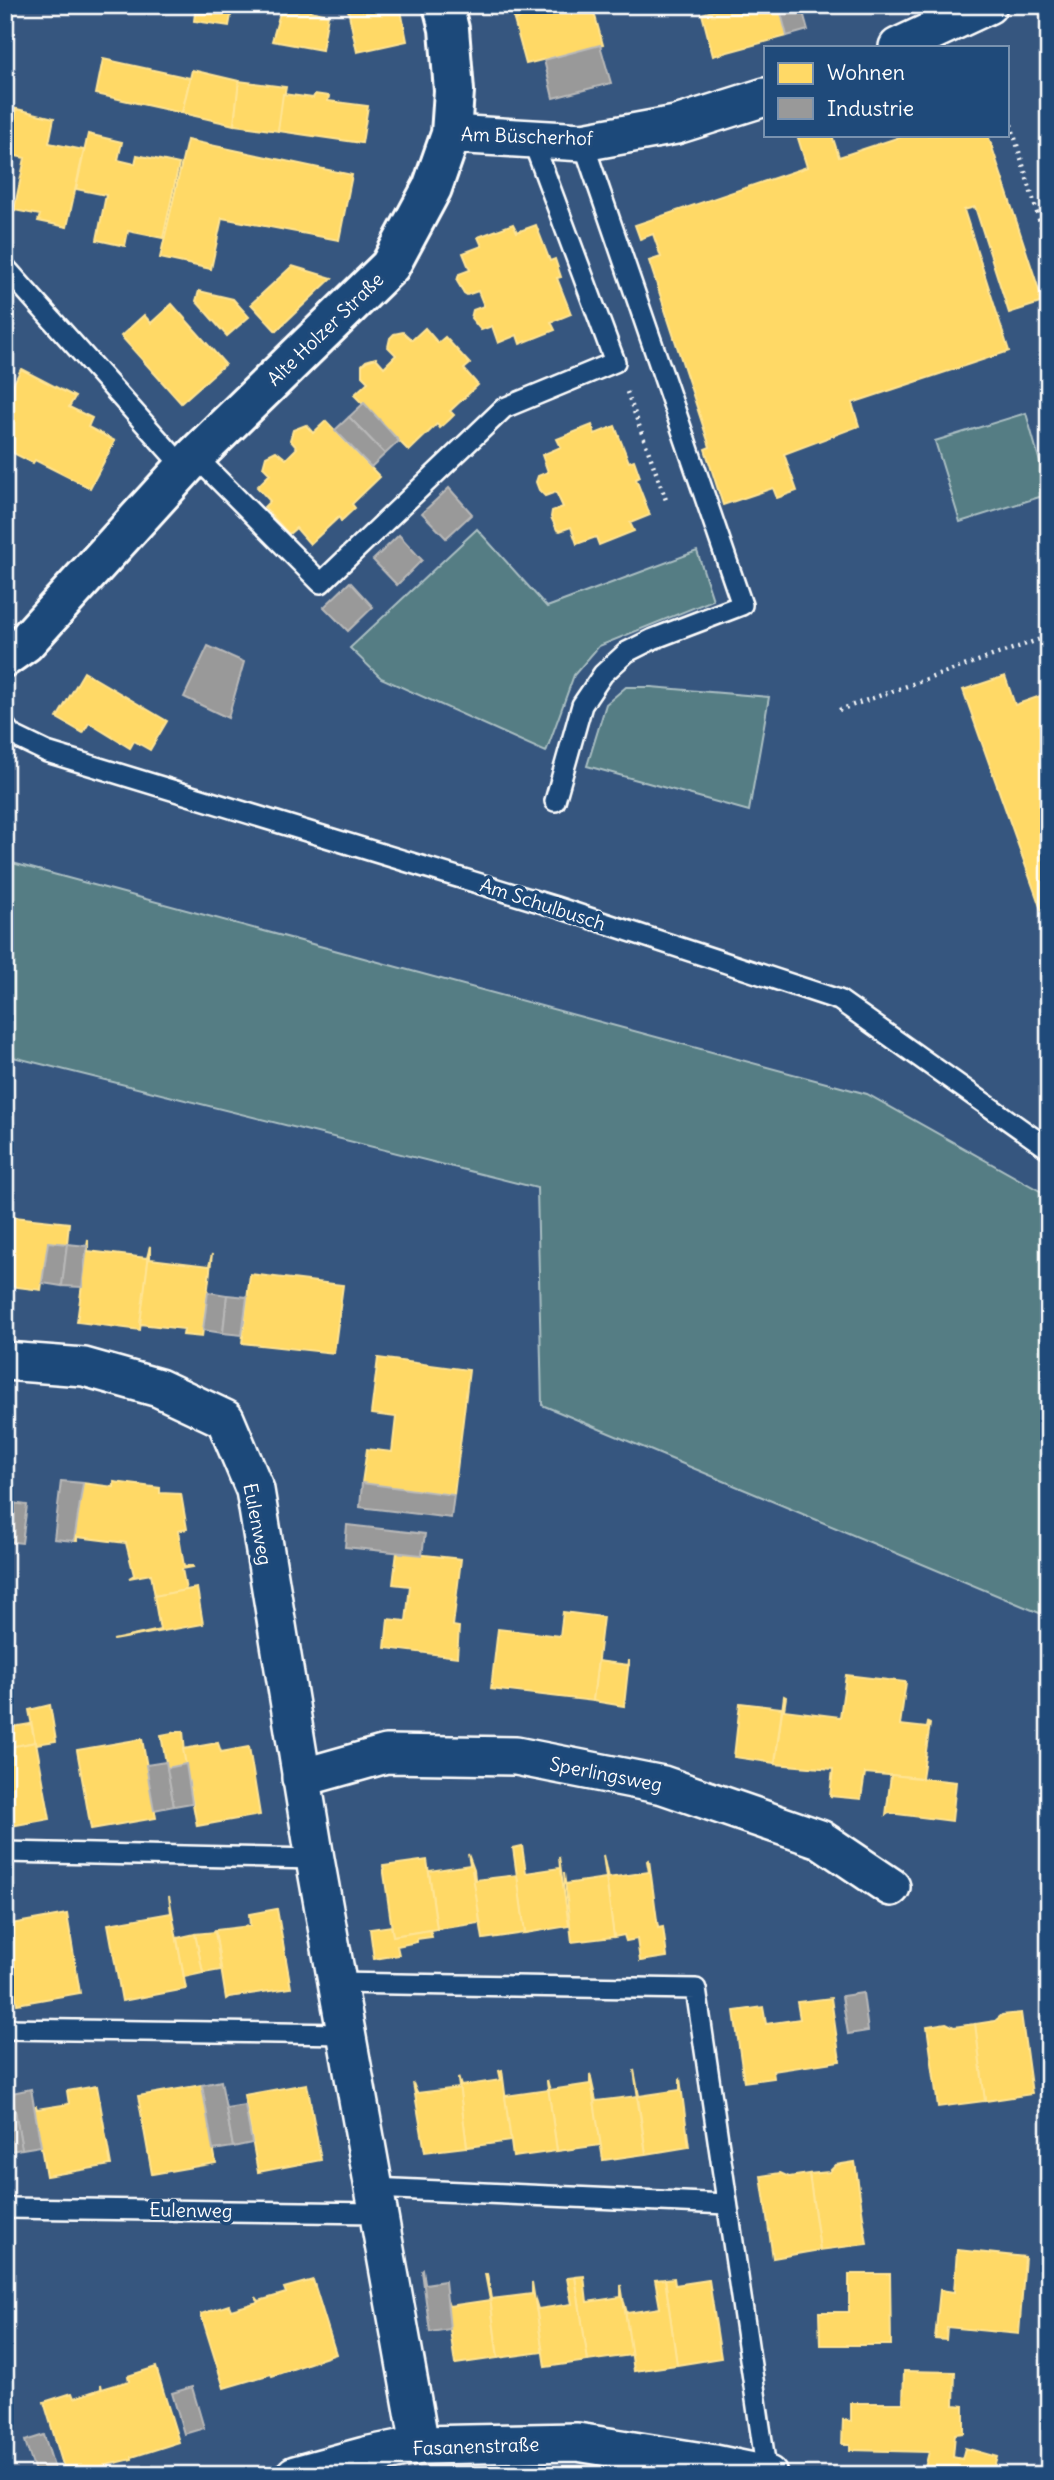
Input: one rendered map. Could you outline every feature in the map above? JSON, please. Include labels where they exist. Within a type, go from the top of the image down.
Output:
[{"type":"street","name":"Alte Holzer Straße","points":[[5,657],[25,643],[190,462],[390,266],[432,188],[451,134],[454,91],[449,29],[443,5]]},
{"type":"street","points":[[900,46],[988,5]]},
{"type":"street","name":"Am Büscherhof","points":[[451,134],[583,142],[676,125],[764,97]]},
{"type":"street","name":"Eulenweg","points":[[5,1361],[84,1367],[159,1388],[225,1419],[255,1490],[336,1983],[420,2445]]},
{"type":"street","name":"Sperlingsweg","points":[[301,1779],[386,1754],[516,1756],[663,1785],[820,1839],[891,1887]]},
{"type":"street","name":"Fasanenstraße","points":[[295,2475],[365,2456],[420,2445],[576,2458],[715,2464],[767,2475]]},
{"type":"lane","points":[[5,267],[190,462],[321,583],[504,408],[615,362],[532,139]]},
{"type":"lane","points":[[555,801],[582,705],[603,674],[627,652],[742,604],[583,142]]},
{"type":"lane","name":"Am Schulbusch","points":[[5,726],[12,735],[47,752],[530,899],[839,1000],[1049,1149]]},
{"type":"lane","points":[[5,1852],[315,1859]]},
{"type":"lane","points":[[336,1983],[696,1989],[767,2475]]},
{"type":"lane","points":[[5,2029],[345,2034]]},
{"type":"lane","name":"Eulenweg","points":[[5,2208],[375,2201],[727,2204]]},
{"type":"path","points":[[1049,34],[1046,198],[1049,198]]},
{"type":"path","points":[[1009,118],[1049,253]]},
{"type":"path","points":[[615,362],[666,500]]},
{"type":"path","points":[[839,710],[1049,636]]},
{"type":"green space","points":[[1026,413],[1049,494],[960,522],[935,441]]},
{"type":"green space","points":[[477,529],[547,607],[697,551],[713,600],[599,646],[574,675],[546,752],[381,678],[350,648]]},
{"type":"green space","points":[[626,687],[769,697],[749,811],[587,766],[606,704]]},
{"type":"green space","points":[[5,861],[867,1094],[1049,1196],[1049,1617],[542,1405],[537,1188],[5,1055]]},
{"type":"building: Wohnen","points":[[196,5],[233,5],[229,26],[194,21]]},
{"type":"building: Wohnen","points":[[287,5],[311,5],[310,11],[328,15],[322,50],[272,41],[281,9],[286,11]]},
{"type":"building: Wohnen","points":[[347,5],[400,5],[407,41],[357,52]]},
{"type":"building: Wohnen","points":[[511,5],[572,5],[514,20]]},
{"type":"building: Wohnen","points":[[572,5],[592,5],[603,45],[526,64],[514,20]]},
{"type":"building: Wohnen","points":[[715,5],[779,5],[787,36],[713,56],[702,14],[716,10]]},
{"type":"building: Wohnen","points":[[103,59],[190,78],[182,113],[96,94]]},
{"type":"building: Wohnen","points":[[192,70],[239,81],[234,125],[182,113]]},
{"type":"building: Wohnen","points":[[239,81],[286,87],[278,131],[234,125]]},
{"type":"building: Wohnen","points":[[283,94],[313,98],[315,94],[329,96],[328,101],[368,106],[362,143],[278,131]]},
{"type":"building: Wohnen","points":[[5,107],[17,109],[7,154],[5,153]]},
{"type":"building: Wohnen","points":[[17,109],[54,118],[49,143],[84,150],[67,227],[38,221],[40,215],[14,210],[25,158],[7,154]]},
{"type":"building: Wohnen","points":[[88,134],[122,142],[118,160],[135,164],[137,155],[179,164],[163,238],[128,231],[125,246],[97,240],[106,195],[76,189]]},
{"type":"building: Wohnen","points":[[797,136],[832,136],[839,157],[903,136],[988,136],[1043,302],[1009,313],[975,207],[964,210],[1009,351],[852,403],[859,426],[784,454],[797,491],[777,498],[773,488],[723,505],[705,449],[710,447],[649,261],[661,257],[653,234],[640,239],[635,225],[807,167]]},
{"type":"building: Wohnen","points":[[187,140],[352,175],[339,240],[222,218],[211,269],[160,258]]},
{"type":"building: Wohnen","points":[[513,224],[517,232],[536,225],[550,261],[555,259],[561,277],[557,278],[571,314],[551,322],[555,330],[520,344],[517,335],[498,343],[492,326],[481,330],[471,318],[473,310],[484,306],[478,291],[467,295],[457,281],[459,274],[470,270],[463,253],[482,246],[478,237]]},
{"type":"building: Wohnen","points":[[292,266],[332,278],[276,331],[251,304]]},
{"type":"building: Wohnen","points":[[199,291],[233,299],[249,317],[227,336],[196,301]]},
{"type":"building: Wohnen","points":[[172,304],[225,364],[181,403],[121,336],[144,315],[151,323]]},
{"type":"building: Wohnen","points":[[425,328],[438,343],[445,337],[470,364],[464,369],[478,385],[450,411],[454,415],[449,420],[440,428],[437,424],[409,451],[354,395],[368,382],[362,376],[362,365],[366,361],[376,358],[384,367],[396,355],[388,347],[394,334],[403,332],[412,340]]},
{"type":"building: Wohnen","points":[[21,369],[75,397],[69,407],[92,418],[88,427],[115,441],[90,488],[35,460],[33,463],[5,449],[5,400]]},
{"type":"building: Wohnen","points":[[326,421],[380,477],[352,504],[355,508],[341,521],[339,517],[310,544],[296,528],[289,534],[264,507],[270,501],[257,487],[270,474],[263,467],[266,456],[276,451],[286,459],[297,448],[290,440],[293,430],[306,425],[313,433]]},
{"type":"building: Wohnen","points":[[592,425],[595,434],[615,426],[629,462],[634,460],[640,477],[636,479],[650,515],[630,523],[634,531],[599,545],[596,537],[577,544],[571,527],[557,530],[551,517],[552,511],[563,507],[556,492],[545,496],[536,482],[538,476],[548,472],[542,455],[561,447],[557,439]]},
{"type":"building: Wohnen","points":[[84,672],[167,721],[150,750],[134,741],[130,748],[89,723],[83,733],[57,718]]},
{"type":"building: Wohnen","points":[[1005,676],[1015,705],[1049,693],[1047,926],[963,690]]},
{"type":"building: Wohnen","points":[[5,1216],[69,1223],[67,1244],[48,1242],[41,1290],[8,1286],[9,1283],[5,1283]]},
{"type":"building: Wohnen","points":[[88,1239],[88,1251],[147,1258],[150,1246],[140,1330],[77,1322]]},
{"type":"building: Wohnen","points":[[150,1246],[150,1259],[209,1266],[212,1254],[202,1337],[183,1335],[184,1329],[140,1324]]},
{"type":"building: Wohnen","points":[[250,1274],[343,1285],[334,1353],[242,1343]]},
{"type":"building: Wohnen","points":[[378,1358],[469,1370],[454,1495],[362,1483],[367,1449],[392,1452],[396,1417],[371,1414]]},
{"type":"building: Wohnen","points":[[114,1482],[160,1488],[160,1493],[181,1494],[187,1529],[178,1531],[184,1566],[193,1567],[182,1569],[186,1590],[155,1596],[151,1574],[129,1578],[134,1575],[126,1543],[77,1537],[77,1541],[74,1541],[83,1483],[114,1487]]},
{"type":"building: Wohnen","points":[[397,1552],[461,1559],[453,1626],[459,1627],[457,1657],[385,1648],[388,1619],[406,1621],[410,1586],[393,1584]]},
{"type":"building: Wohnen","points":[[197,1588],[203,1624],[113,1640],[160,1630],[154,1596]]},
{"type":"building: Wohnen","points":[[563,1612],[603,1617],[593,1701],[491,1689],[498,1629],[560,1636]]},
{"type":"building: Wohnen","points":[[598,1661],[628,1665],[624,1706],[593,1701]]},
{"type":"building: Wohnen","points":[[846,1675],[906,1682],[900,1725],[927,1728],[928,1723],[930,1724],[922,1778],[865,1773],[861,1799],[830,1796],[833,1769],[775,1764],[784,1696],[784,1710],[840,1717]]},
{"type":"building: Wohnen","points":[[740,1703],[782,1708],[775,1763],[734,1757]]},
{"type":"building: Wohnen","points":[[50,1705],[56,1741],[37,1744],[29,1710]]},
{"type":"building: Wohnen","points":[[31,1724],[35,1742],[5,1748],[5,1728]]},
{"type":"building: Wohnen","points":[[183,1731],[186,1764],[167,1768],[161,1735]]},
{"type":"building: Wohnen","points":[[142,1739],[156,1818],[91,1829],[77,1750]]},
{"type":"building: Wohnen","points":[[36,1742],[50,1819],[5,1827],[5,1748]]},
{"type":"building: Wohnen","points":[[218,1743],[221,1752],[249,1747],[260,1815],[197,1826],[183,1749]]},
{"type":"building: Wohnen","points":[[891,1775],[956,1782],[952,1821],[889,1813],[886,1815]]},
{"type":"building: Wohnen","points":[[522,1846],[526,1873],[560,1868],[559,1857],[569,1926],[525,1933],[513,1848]]},
{"type":"building: Wohnen","points":[[468,1854],[474,1870],[480,1923],[437,1929],[429,1871],[470,1865]]},
{"type":"building: Wohnen","points":[[603,1855],[608,1878],[649,1872],[649,1860],[658,1928],[663,1927],[667,1957],[640,1961],[637,1939],[626,1941],[624,1935],[614,1937]]},
{"type":"building: Wohnen","points":[[427,1860],[437,1929],[393,1936],[383,1866]]},
{"type":"building: Wohnen","points":[[472,1870],[475,1880],[517,1875],[525,1933],[483,1939]]},
{"type":"building: Wohnen","points":[[606,1878],[614,1937],[572,1942],[565,1884]]},
{"type":"building: Wohnen","points":[[169,1896],[186,1989],[122,2001],[108,1924],[171,1913]]},
{"type":"building: Wohnen","points":[[277,1909],[291,1988],[226,1999],[215,1930],[250,1926],[249,1914]]},
{"type":"building: Wohnen","points":[[67,1914],[80,1993],[17,2004],[5,1941],[5,1925]]},
{"type":"building: Wohnen","points":[[391,1926],[393,1936],[430,1930],[432,1937],[397,1946],[399,1955],[374,1959],[370,1929]]},
{"type":"building: Wohnen","points":[[215,1932],[221,1970],[203,1973],[195,1934]]},
{"type":"building: Wohnen","points":[[195,1934],[203,1973],[184,1977],[177,1938]]},
{"type":"building: Wohnen","points":[[5,1941],[12,1974],[5,1975]]},
{"type":"building: Wohnen","points":[[831,1998],[840,2061],[773,2071],[774,2078],[744,2082],[734,2011],[763,2007],[766,2024],[800,2019],[797,2002]]},
{"type":"building: Wohnen","points":[[1021,2013],[1032,2094],[985,2101],[975,2024],[995,2021],[1002,2015]]},
{"type":"building: Wohnen","points":[[946,2023],[954,2027],[975,2024],[985,2101],[938,2107],[927,2026]]},
{"type":"building: Wohnen","points":[[502,2070],[511,2141],[467,2147],[458,2077],[461,2086],[501,2080],[499,2071]]},
{"type":"building: Wohnen","points":[[634,2070],[639,2096],[680,2090],[680,2078],[689,2147],[646,2154]]},
{"type":"building: Wohnen","points":[[590,2074],[601,2145],[557,2151],[547,2080],[550,2090],[590,2084]]},
{"type":"building: Wohnen","points":[[590,2074],[596,2101],[637,2096],[646,2154],[603,2160]]},
{"type":"building: Wohnen","points":[[458,2077],[467,2147],[425,2152],[413,2083],[417,2093],[459,2088]]},
{"type":"building: Wohnen","points":[[547,2080],[557,2151],[513,2157],[505,2096],[548,2090]]},
{"type":"building: Wohnen","points":[[307,2084],[321,2160],[258,2172],[244,2095]]},
{"type":"building: Wohnen","points":[[202,2085],[216,2163],[152,2174],[138,2096]]},
{"type":"building: Wohnen","points":[[97,2086],[111,2165],[46,2176],[34,2106],[37,2109],[69,2104],[67,2091]]},
{"type":"building: Wohnen","points":[[855,2162],[867,2244],[820,2250],[809,2174],[829,2172],[836,2165]]},
{"type":"building: Wohnen","points":[[780,2173],[789,2177],[809,2174],[820,2250],[773,2258],[761,2176]]},
{"type":"building: Wohnen","points":[[957,2250],[1025,2257],[1019,2334],[947,2327],[946,2340],[935,2339],[940,2290],[954,2292]]},
{"type":"building: Wohnen","points":[[487,2274],[498,2358],[455,2364],[445,2295],[449,2306],[490,2300]]},
{"type":"building: Wohnen","points":[[487,2274],[491,2299],[532,2294],[532,2282],[543,2352],[498,2358]]},
{"type":"building: Wohnen","points":[[849,2274],[890,2274],[891,2345],[820,2345],[819,2312],[849,2312]]},
{"type":"building: Wohnen","points":[[584,2276],[587,2302],[621,2297],[621,2285],[632,2355],[588,2361],[575,2277]]},
{"type":"building: Wohnen","points":[[575,2277],[588,2361],[545,2367],[535,2299],[538,2309],[572,2304],[567,2278]]},
{"type":"building: Wohnen","points":[[674,2278],[675,2285],[709,2280],[721,2358],[677,2365],[665,2279]]},
{"type":"building: Wohnen","points":[[665,2279],[677,2365],[634,2371],[624,2302],[627,2313],[660,2308],[655,2280]]},
{"type":"building: Wohnen","points":[[313,2280],[336,2354],[272,2376],[271,2374],[224,2388],[201,2314],[229,2305],[231,2310],[258,2302],[256,2297],[259,2301],[286,2293],[284,2288]]},
{"type":"building: Wohnen","points":[[156,2367],[179,2442],[132,2459],[66,2475],[44,2402],[72,2393],[74,2398],[101,2389],[101,2384],[102,2389],[129,2381],[128,2376]]},
{"type":"building: Wohnen","points":[[904,2371],[955,2372],[954,2405],[964,2406],[964,2433],[955,2434],[953,2457],[962,2459],[965,2448],[997,2457],[992,2475],[923,2475],[929,2452],[850,2450],[850,2444],[842,2444],[843,2420],[851,2421],[851,2403],[903,2403]]},
{"type":"building: Industrie","points":[[779,5],[801,5],[808,30],[787,36]]},
{"type":"building: Industrie","points":[[600,45],[611,83],[553,98],[544,60]]},
{"type":"building: Industrie","points":[[364,403],[399,441],[385,454],[349,417]]},
{"type":"building: Industrie","points":[[349,417],[385,454],[371,467],[335,430]]},
{"type":"building: Industrie","points":[[449,488],[472,514],[446,538],[422,513]]},
{"type":"building: Industrie","points":[[399,535],[422,560],[397,585],[373,560]]},
{"type":"building: Industrie","points":[[350,582],[373,607],[348,631],[324,607]]},
{"type":"building: Industrie","points":[[208,646],[244,662],[228,718],[184,697]]},
{"type":"building: Industrie","points":[[48,1242],[67,1244],[62,1286],[42,1283]]},
{"type":"building: Industrie","points":[[67,1244],[87,1246],[82,1287],[62,1286]]},
{"type":"building: Industrie","points":[[208,1292],[227,1295],[223,1333],[203,1330]]},
{"type":"building: Industrie","points":[[227,1295],[247,1297],[242,1335],[223,1333]]},
{"type":"building: Industrie","points":[[61,1481],[83,1483],[74,1541],[54,1539]]},
{"type":"building: Industrie","points":[[362,1483],[454,1495],[451,1518],[360,1507]]},
{"type":"building: Industrie","points":[[5,1502],[27,1505],[22,1543],[5,1541]]},
{"type":"building: Industrie","points":[[347,1525],[425,1534],[422,1555],[345,1547]]},
{"type":"building: Industrie","points":[[166,1762],[174,1806],[154,1810],[146,1765]]},
{"type":"building: Industrie","points":[[186,1764],[192,1803],[174,1806],[167,1768]]},
{"type":"building: Industrie","points":[[863,1993],[868,2031],[848,2034],[842,1996]]},
{"type":"building: Industrie","points":[[221,2081],[233,2147],[213,2150],[202,2085]]},
{"type":"building: Industrie","points":[[31,2089],[41,2146],[22,2149],[12,2093]]},
{"type":"building: Industrie","points":[[245,2105],[252,2143],[233,2147],[226,2108]]},
{"type":"building: Industrie","points":[[15,2111],[22,2149],[5,2152],[5,2112]]},
{"type":"building: Industrie","points":[[423,2270],[425,2284],[445,2281],[450,2329],[430,2332]]},
{"type":"building: Industrie","points":[[192,2387],[204,2428],[184,2434],[172,2393]]},
{"type":"building: Industrie","points":[[44,2435],[56,2473],[36,2475],[25,2441]]}]
